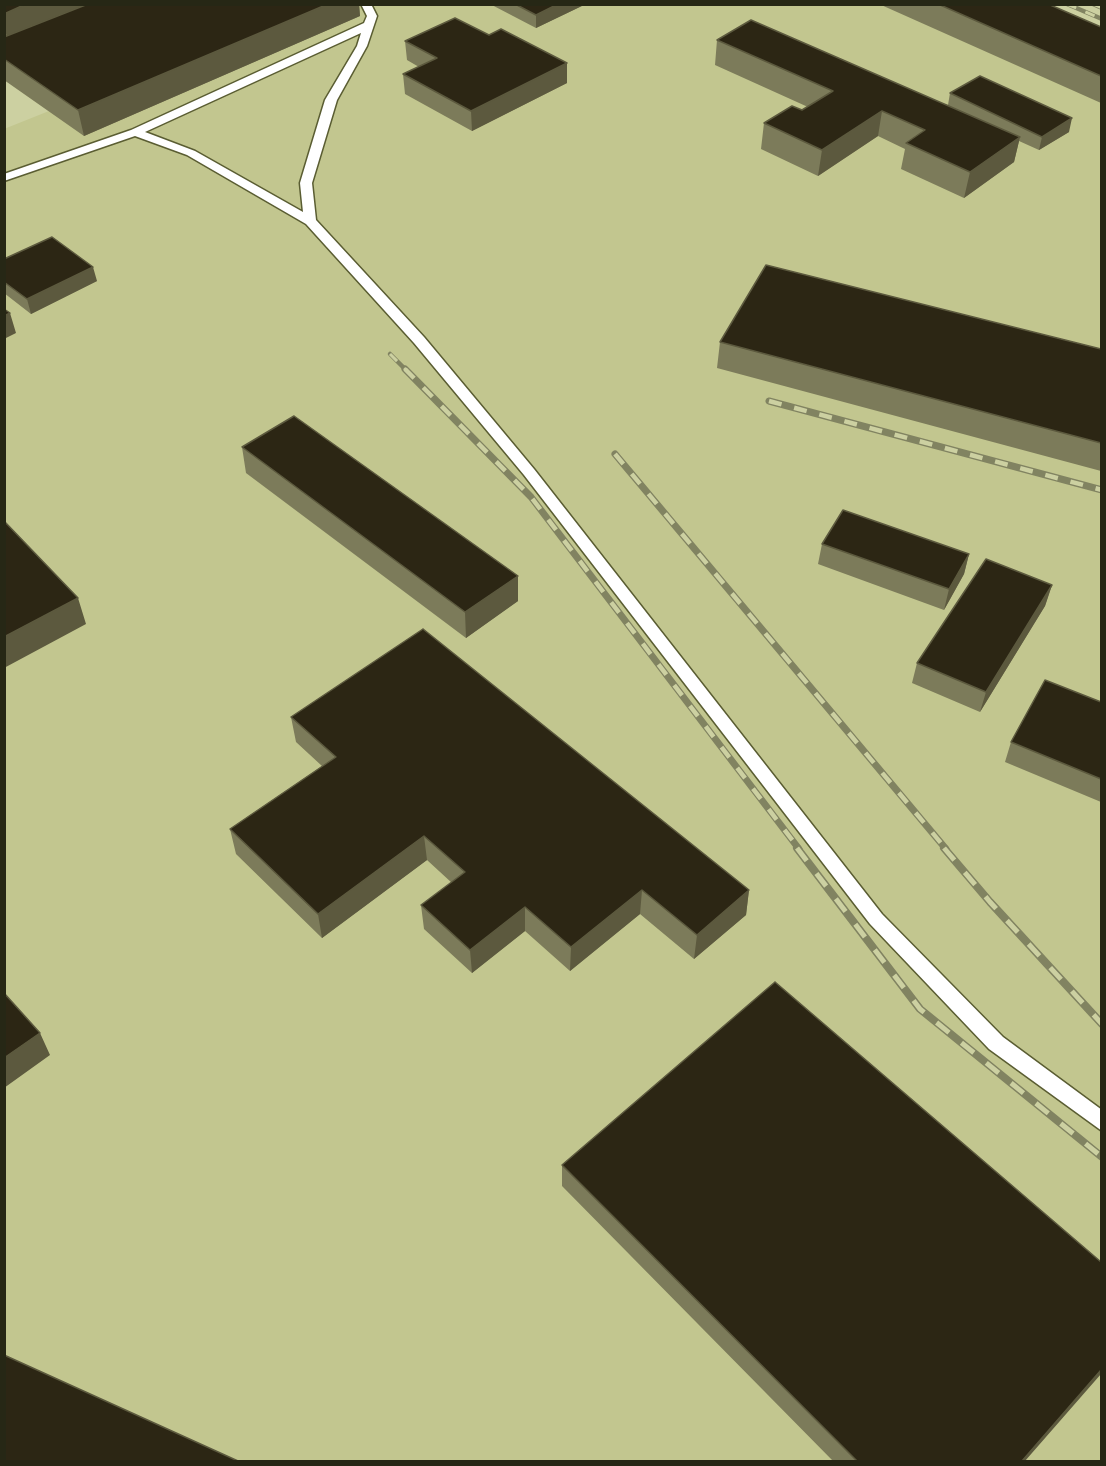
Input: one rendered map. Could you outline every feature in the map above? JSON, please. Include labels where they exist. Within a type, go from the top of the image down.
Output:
[{"type":"lane","points":[[310,221],[306,183],[331,100],[362,46],[369,26],[372,16],[366,4]]},
{"type":"lane","points":[[4,178],[135,132],[369,26]]},
{"type":"lane","points":[[135,132],[191,153],[310,221],[419,340],[529,472],[876,919],[996,1042],[1101,1122]]},
{"type":"shaded area","points":[[5,4],[985,4],[1101,54],[1101,1461],[5,1461],[4,129],[49,111],[5,80]]},
{"type":"building","points":[[4,4],[26,4],[4,14]]},
{"type":"building","points":[[88,4],[328,4],[78,110],[4,59],[4,37]]},
{"type":"building","points":[[515,4],[558,4],[536,15]]},
{"type":"building","points":[[938,4],[1048,4],[1101,27],[1101,76]]},
{"type":"building","points":[[455,18],[489,35],[501,29],[567,63],[471,111],[403,74],[437,58],[405,41]]},
{"type":"building","points":[[751,20],[1020,137],[970,172],[906,143],[925,130],[882,111],[822,150],[764,123],[792,106],[802,110],[833,91],[717,40]]},
{"type":"building","points":[[980,76],[1072,118],[1042,137],[950,93]]},
{"type":"building","points":[[52,237],[93,267],[27,299],[4,282],[4,259]]},
{"type":"building","points":[[766,265],[1101,349],[1101,443],[720,342]]},
{"type":"building","points":[[294,416],[518,576],[465,612],[242,447]]},
{"type":"building","points":[[843,510],[969,554],[949,589],[822,544]]},
{"type":"building","points":[[4,521],[78,598],[4,637]]},
{"type":"building","points":[[986,559],[1052,585],[986,692],[917,663]]},
{"type":"building","points":[[423,629],[749,890],[697,935],[642,890],[571,947],[525,907],[470,950],[421,905],[465,872],[424,836],[318,914],[230,829],[336,757],[291,717]]},
{"type":"building","points":[[1045,680],[1101,702],[1101,779],[1011,742]]},
{"type":"building","points":[[775,982],[1101,1262],[1101,1370],[1022,1461],[857,1461],[562,1165]]},
{"type":"building","points":[[4,993],[40,1033],[4,1058]]},
{"type":"building","points":[[4,1355],[238,1461],[4,1461]]},
{"type":"railway","points":[[1067,4],[1102,19]]},
{"type":"railway","points":[[1093,4],[1102,8]]},
{"type":"railway","points":[[390,354],[405,369]]},
{"type":"railway","points":[[405,369],[531,497],[799,849]]},
{"type":"railway","points":[[769,401],[1102,490]]},
{"type":"railway","points":[[615,454],[946,849]]},
{"type":"railway","points":[[797,848],[920,1009],[1102,1157]]},
{"type":"railway","points":[[944,848],[990,902],[1102,1024]]}]
